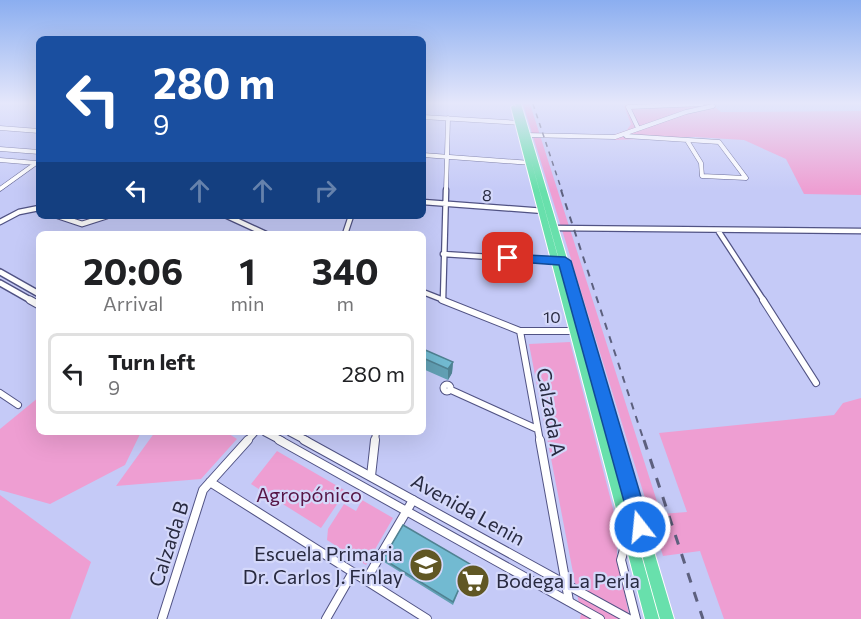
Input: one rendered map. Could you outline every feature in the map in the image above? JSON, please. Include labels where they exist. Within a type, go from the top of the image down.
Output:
[{"type":"highway","points":[[524,135],[560,261],[585,331],[667,619]]},
{"type":"highway","points":[[560,261],[573,331],[652,619]]},
{"type":"street","points":[[443,300],[448,133]]},
{"type":"street","points":[[621,136],[628,133]]},
{"type":"street","points":[[524,135],[674,137],[688,142],[719,142],[746,178],[702,176],[701,163],[688,142]]},
{"type":"street","points":[[0,149],[36,152]]},
{"type":"street","points":[[426,156],[532,163]]},
{"type":"street","points":[[0,160],[36,162]]},
{"type":"street","points":[[0,189],[36,163]]},
{"type":"street","points":[[0,181],[10,182]]},
{"type":"street","name":"8","points":[[426,202],[545,211]]},
{"type":"street","points":[[0,222],[19,212],[36,209]]},
{"type":"street","points":[[63,219],[76,225],[102,219]]},
{"type":"street","points":[[235,219],[264,231]]},
{"type":"street","points":[[550,228],[719,232],[861,231]]},
{"type":"street","points":[[719,232],[816,383]]},
{"type":"street","points":[[443,254],[560,261]]},
{"type":"street","points":[[0,272],[36,292]]},
{"type":"street","points":[[0,283],[36,303]]},
{"type":"street","points":[[426,293],[519,331]]},
{"type":"street","name":"10","points":[[519,331],[585,331]]},
{"type":"street","name":"Calzada A","points":[[519,331],[569,602]]},
{"type":"street","points":[[451,390],[537,429]]},
{"type":"street","points":[[0,393],[18,405]]},
{"type":"street","name":"Calzada B","points":[[162,619],[204,490],[252,435]]},
{"type":"street","name":"Avenida Lenin","points":[[270,435],[600,619]]},
{"type":"street","name":"Avenida Lenin","points":[[296,435],[629,619]]},
{"type":"street","points":[[371,476],[376,435]]},
{"type":"street","points":[[210,482],[427,619]]},
{"type":"street","points":[[366,580],[413,500]]},
{"type":"street","points":[[629,533],[621,560],[636,619]]},
{"type":"street","points":[[326,619],[353,572]]},
{"type":"green space","points":[[532,133],[539,133],[661,514],[687,512],[659,433],[834,415],[843,403],[861,398],[861,619],[724,619],[700,551],[663,556]]},
{"type":"green space","points":[[619,133],[861,133],[861,195],[804,194],[786,159],[744,140],[694,137],[615,140],[613,135]]},
{"type":"green space","points":[[570,342],[617,524],[617,558],[630,619],[580,619],[581,614],[529,344]]},
{"type":"green space","points":[[36,399],[36,435],[140,435],[125,465],[50,504],[0,490],[0,429]]},
{"type":"green space","points":[[153,435],[231,435],[237,439],[201,479],[116,486]]},
{"type":"green space","name":"Agropónico","points":[[277,451],[346,491],[321,528],[251,484]]},
{"type":"green space","points":[[0,495],[91,562],[70,619],[0,619]]},
{"type":"green space","points":[[362,500],[393,518],[366,565],[327,540],[328,529],[344,504],[356,511]]},
{"type":"building","points":[[426,350],[453,362],[448,369],[426,359]]},
{"type":"building","name":"Escuela Primaria Dr. Carlos J. Finlay","points":[[403,525],[470,564],[453,602],[383,559]]},
{"type":"railway","points":[[543,133],[562,191]]},
{"type":"railway","points":[[561,190],[644,441]]},
{"type":"railway","points":[[644,440],[703,619]]},
{"type":"place","name":"Escuela Primaria Dr. Carlos J. Finlay","points":[[426,565]]},
{"type":"place","name":"Bodega La Perla","points":[[473,581]]},
{"type":"route","points":[[508,258],[565,261],[640,527]]}]
